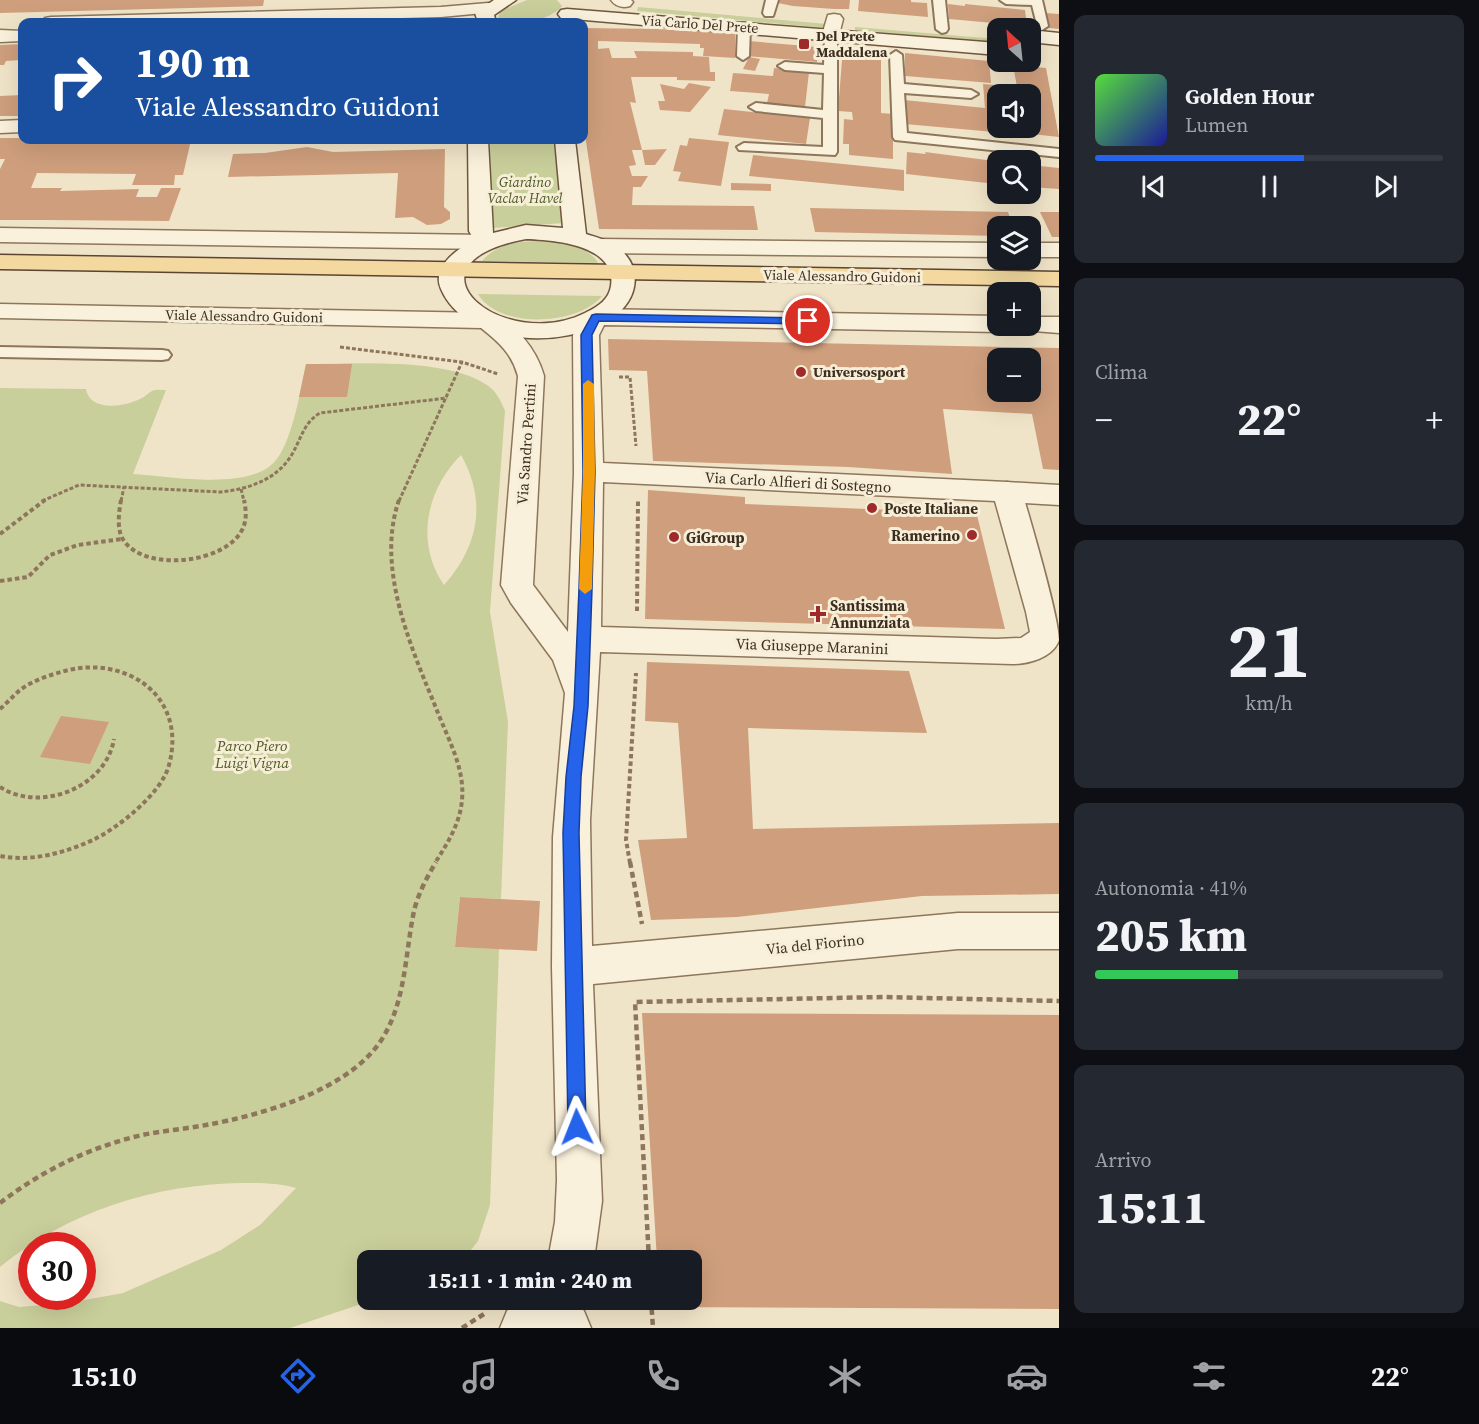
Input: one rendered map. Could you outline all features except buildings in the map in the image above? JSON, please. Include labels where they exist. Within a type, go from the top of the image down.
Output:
[{"type":"main road","name":"Viale Alessandro Guidoni","points":[[0,262],[453,277],[624,280],[1059,279]]},
{"type":"main road","name":"Viale Alessandro Guidoni","points":[[0,278],[453,277]]},
{"type":"main road","name":"Viale Alessandro Guidoni","points":[[624,280],[987,294]]},
{"type":"main road","points":[[1041,294],[1059,295]]},
{"type":"street","points":[[207,18],[441,12],[487,17],[507,0]]},
{"type":"street","name":"Via Carlo Del Prete","points":[[617,1],[770,7],[832,27],[987,48]]},
{"type":"street","name":"Via Carlo Del Prete","points":[[564,12],[744,27],[942,29],[987,32]]},
{"type":"street","points":[[0,24],[18,23]]},
{"type":"street","points":[[1041,33],[1059,39]]},
{"type":"street","points":[[0,36],[18,36]]},
{"type":"street","points":[[1041,53],[1059,54]]},
{"type":"street","points":[[0,127],[18,126]]},
{"type":"street","points":[[478,144],[481,231],[486,242]]},
{"type":"street","points":[[565,144],[575,237]]},
{"type":"street","name":"Viale Alessandro Guidoni","points":[[0,235],[486,242],[526,232],[552,233],[575,237],[598,246],[614,258],[624,280],[614,304],[596,317],[571,326],[541,330],[509,327],[488,321],[466,308],[459,300],[453,277],[470,251],[486,242]]},
{"type":"street","name":"Viale Alessandro Guidoni","points":[[598,246],[987,250]]},
{"type":"street","points":[[1041,250],[1059,250]]},
{"type":"street","name":"Viale Alessandro Guidoni","points":[[0,311],[488,321]]},
{"type":"street","points":[[573,1250],[577,1228],[578,1173],[571,833],[584,639],[589,472],[586,335],[596,317]]},
{"type":"street","name":"Viale Alessandro Guidoni","points":[[596,317],[987,324]]},
{"type":"street","name":"Via Sandro Pertini","points":[[488,321],[514,341],[529,363],[531,376],[517,585]]},
{"type":"street","points":[[1041,324],[1059,325]]},
{"type":"street","name":"Via Carlo Alfieri di Sostegno","points":[[589,472],[1059,495]]},
{"type":"street","name":"Via Giuseppe Maranini","points":[[584,639],[1024,651],[1038,645],[1046,634],[1042,612],[1006,492]]},
{"type":"street","points":[[517,585],[536,600],[553,603],[570,601],[585,589]]},
{"type":"street","points":[[517,585],[568,656],[576,678],[581,706]]},
{"type":"street","name":"Via del Fiorino","points":[[572,967],[958,931],[1059,931]]},
{"type":"lane","points":[[939,0],[942,29]]},
{"type":"lane","points":[[1006,0],[1036,2],[1036,18]]},
{"type":"lane","points":[[743,56],[744,27]]},
{"type":"lane","points":[[744,147],[830,152],[829,69],[832,27]]},
{"type":"lane","points":[[896,55],[900,137],[1059,153]]},
{"type":"lane","points":[[784,66],[829,69]]},
{"type":"lane","points":[[897,88],[971,94]]},
{"type":"lane","points":[[756,107],[830,115]]},
{"type":"lane","points":[[0,352],[162,355]]},
{"type":"path","points":[[0,1203],[42,1174],[101,1146],[150,1133],[209,1125],[302,1099],[341,1079],[374,1051],[394,1015],[410,950],[415,908],[427,875],[448,844],[462,804],[462,783],[457,758],[407,634],[394,567],[393,525],[402,492],[462,362]]},
{"type":"path","points":[[0,534],[39,503],[69,488],[90,484],[221,492],[241,489],[258,483],[281,468],[290,458],[308,422],[320,413],[447,398]]},
{"type":"path","points":[[124,486],[118,513],[122,539],[138,554],[160,562],[195,558],[222,549],[240,534],[246,517],[241,489]]},
{"type":"path","points":[[0,581],[28,577],[50,555],[78,545],[122,539]]},
{"type":"path","points":[[0,709],[21,689],[56,673],[93,666],[126,673],[147,685],[161,699],[170,717],[173,742],[169,767],[142,807],[105,835],[59,854],[9,859],[0,856]]},
{"type":"path","points":[[637,668],[626,840],[643,931]]},
{"type":"path","points":[[0,787],[27,799],[56,796],[80,787],[109,757],[114,739]]},
{"type":"path","points":[[648,1250],[635,1002],[883,997],[1059,1001]]},
{"type":"path","points":[[652,1310],[653,1328]]},
{"type":"green space","points":[[527,0],[557,0],[562,6],[543,18],[498,18],[500,11]]},
{"type":"green space","points":[[638,7],[827,24],[826,28],[637,11]]},
{"type":"green space","points":[[433,16],[433,18],[357,18]]},
{"type":"green space","points":[[855,27],[987,38],[987,41],[855,30]]},
{"type":"green space","name":"Giardino Vaclav Havel","points":[[490,144],[554,144],[565,223],[492,228]]},
{"type":"green space","points":[[538,241],[571,245],[587,252],[598,263],[482,261],[493,251],[507,245]]},
{"type":"green space","points":[[478,294],[602,296],[591,306],[575,313],[557,318],[538,319],[520,318],[502,313],[488,305]]},
{"type":"green space","name":"Parco Piero Luigi Vigna","points":[[306,364],[400,364],[448,370],[469,376],[487,385],[496,394],[505,411],[490,612],[508,722],[501,899],[460,897],[455,947],[499,949],[490,1205],[478,1241],[471,1250],[357,1250],[357,1305],[290,1328],[0,1328],[0,1301],[18,1307],[18,1310],[96,1310],[96,1298],[123,1293],[221,1250],[260,1225],[296,1188],[276,1184],[242,1183],[177,1189],[145,1196],[83,1217],[52,1232],[18,1232],[18,1254],[0,1267],[0,388],[86,389],[94,401],[109,406],[133,402],[154,390],[166,390],[133,474],[209,480],[248,476],[264,470],[276,460],[287,440],[299,400]],"holes":[[[461,455],[474,489],[476,506],[472,539],[456,570],[444,585],[435,569],[430,552],[427,535],[428,517],[440,484]]]},
{"type":"slow traffic","points":[[585,589],[589,472],[588,384]]},
{"type":"place","name":"Del Prete Maddalena","points":[[804,44]]},
{"type":"place","name":"Universosport","points":[[801,372]]},
{"type":"place","name":"Poste Italiane","points":[[872,508]]},
{"type":"place","name":"Ramerino","points":[[972,535]]},
{"type":"place","name":"GiGroup","points":[[674,537]]},
{"type":"place","name":"Santissima Annunziata","points":[[818,614]]},
{"type":"route","points":[[577,1127],[571,833],[581,706],[589,472],[586,335],[596,317],[808,321]]}]
